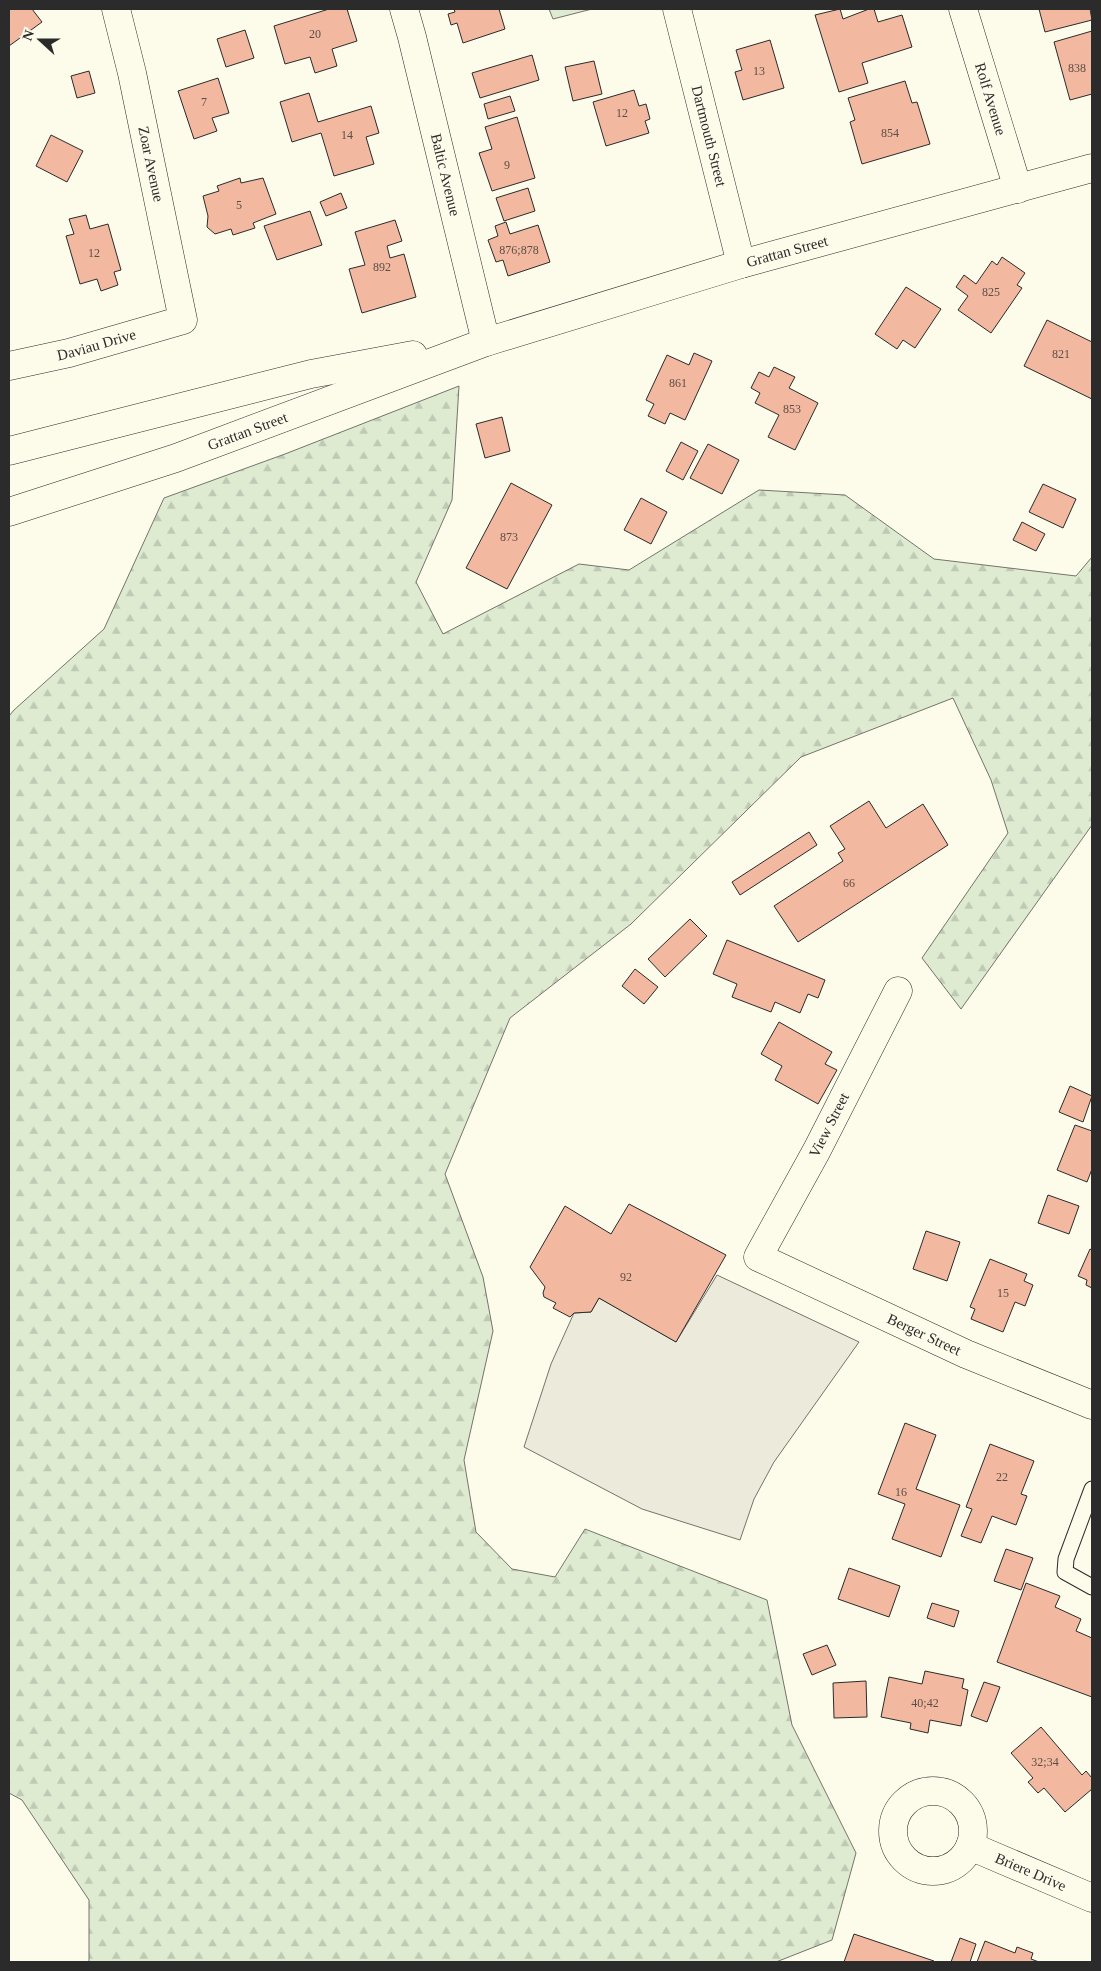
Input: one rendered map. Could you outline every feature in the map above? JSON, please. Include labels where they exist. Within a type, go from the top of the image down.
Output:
[{"type":"street","name":"Zoar Avenue","points":[[116,9],[132,73],[183,320]]},
{"type":"street","name":"Baltic Avenue","points":[[404,9],[486,342]]},
{"type":"street","name":"Dartmouth Street","points":[[677,9],[741,264]]},
{"type":"street","name":"Rolf Avenue","points":[[963,9],[1018,189]]},
{"type":"street","name":"Grattan Street","points":[[9,512],[176,458],[486,342],[741,264],[1092,168]]},
{"type":"street","name":"Daviau Drive","points":[[9,366],[69,353],[183,320]]},
{"type":"street","name":"Grattan Street","points":[[9,451],[311,374],[486,342]]},
{"type":"street","name":"View Street","points":[[758,1257],[817,1150],[898,991]]},
{"type":"street","name":"Berger Street","points":[[758,1257],[966,1354],[1092,1405]]},
{"type":"street","name":"Briere Drive","points":[[970,1846],[1092,1898]]},
{"type":"lane","points":[[1092,1489],[1066,1558],[1065,1572],[1092,1587]]},
{"type":"green space","points":[[549,9],[592,9],[553,19]]},
{"type":"green space","points":[[459,386],[452,500],[416,582],[443,634],[579,564],[629,570],[759,490],[845,495],[934,559],[1076,576],[1092,557],[1092,825],[961,1009],[922,958],[1008,833],[991,780],[953,698],[801,757],[631,924],[510,1018],[445,1174],[483,1277],[493,1331],[464,1460],[476,1532],[512,1569],[555,1577],[585,1529],[767,1600],[792,1725],[856,1853],[832,1940],[776,1962],[89,1962],[89,1900],[22,1800],[9,1793],[9,716],[104,629],[164,498],[285,454]]},
{"type":"shaded area","points":[[717,1275],[859,1342],[774,1462],[754,1499],[740,1540],[642,1509],[524,1447],[551,1364],[574,1313],[591,1312],[599,1298],[676,1342]]},
{"type":"building","points":[[9,9],[32,9],[42,22],[9,46]]},
{"type":"building","points":[[329,9],[347,9],[357,41],[332,49],[337,66],[315,73],[310,57],[285,64],[274,26]]},
{"type":"building","points":[[454,9],[499,9],[505,29],[463,43],[457,23],[451,25],[448,14],[455,12]]},
{"type":"building","points":[[840,9],[843,19],[869,9],[874,9],[878,22],[902,15],[912,47],[862,63],[868,83],[839,92],[815,15]]},
{"type":"building","points":[[1039,9],[1090,9],[1092,20],[1045,32]]},
{"type":"building","points":[[245,30],[254,58],[226,67],[217,39]]},
{"type":"building","points":[[1092,31],[1092,94],[1070,100],[1054,42]]},
{"type":"building","points":[[770,40],[784,88],[743,100],[735,72],[742,70],[736,50]]},
{"type":"building","points":[[532,55],[539,80],[480,98],[472,73]]},
{"type":"building","points":[[594,61],[602,94],[573,101],[565,67]]},
{"type":"building","points":[[89,71],[95,93],[77,98],[71,76]]},
{"type":"building","points":[[218,78],[229,113],[212,118],[217,131],[194,139],[178,91]]},
{"type":"building","points":[[905,81],[912,103],[917,102],[930,144],[862,164],[850,122],[855,120],[848,98]]},
{"type":"building","points":[[634,90],[639,106],[646,104],[650,119],[645,121],[649,133],[606,146],[593,102]]},
{"type":"building","points":[[309,93],[318,122],[371,106],[379,133],[366,137],[374,164],[334,176],[321,133],[292,142],[280,102]]},
{"type":"building","points":[[510,96],[515,111],[488,119],[484,104]]},
{"type":"building","points":[[517,117],[535,178],[492,191],[479,153],[492,149],[485,127]]},
{"type":"building","points":[[51,135],[83,151],[67,182],[36,166]]},
{"type":"building","points":[[240,178],[241,183],[263,178],[276,214],[253,223],[255,228],[233,235],[231,229],[215,234],[207,227],[208,216],[203,196],[219,191],[217,186]]},
{"type":"building","points":[[528,188],[535,211],[504,221],[496,198]]},
{"type":"building","points":[[341,193],[347,208],[326,216],[320,202]]},
{"type":"building","points":[[310,211],[322,245],[277,260],[264,226]]},
{"type":"building","points":[[86,215],[90,229],[108,224],[121,270],[114,272],[118,285],[101,291],[97,279],[80,284],[66,236],[74,234],[69,219]]},
{"type":"building","points":[[395,220],[402,241],[387,246],[390,258],[404,254],[416,297],[362,313],[349,269],[365,265],[355,232]]},
{"type":"building","points":[[506,222],[510,234],[538,225],[550,262],[508,276],[503,260],[496,262],[488,240],[498,236],[495,226]]},
{"type":"building","points":[[1002,257],[1025,273],[1017,285],[1022,288],[991,333],[958,310],[968,296],[956,287],[964,275],[976,284],[992,261],[997,265]]},
{"type":"building","points":[[906,287],[941,309],[915,348],[903,340],[897,349],[875,334]]},
{"type":"building","points":[[1047,320],[1092,342],[1092,399],[1024,366]]},
{"type":"building","points":[[694,353],[712,361],[685,420],[670,413],[665,424],[648,416],[654,404],[646,400],[667,355],[689,365]]},
{"type":"building","points":[[774,367],[795,377],[789,388],[818,403],[795,450],[768,437],[779,415],[755,403],[760,393],[751,388],[759,372],[769,377]]},
{"type":"building","points":[[502,417],[510,451],[485,458],[476,424]]},
{"type":"building","points":[[681,442],[698,451],[683,480],[666,471]]},
{"type":"building","points":[[708,444],[739,460],[722,494],[690,478]]},
{"type":"building","points":[[511,483],[552,505],[507,589],[466,568]]},
{"type":"building","points":[[1043,484],[1076,499],[1063,528],[1029,512]]},
{"type":"building","points":[[641,498],[667,512],[651,544],[624,530]]},
{"type":"building","points":[[1022,522],[1045,534],[1036,551],[1013,540]]},
{"type":"building","points":[[869,801],[886,828],[923,804],[948,845],[798,942],[774,906],[843,861],[838,853],[845,849],[830,826]]},
{"type":"building","points":[[809,832],[817,845],[740,895],[732,882]]},
{"type":"building","points":[[690,919],[707,936],[665,977],[648,959]]},
{"type":"building","points":[[727,940],[825,980],[818,998],[808,994],[800,1013],[775,1002],[771,1012],[732,997],[737,984],[713,974]]},
{"type":"building","points":[[635,969],[658,987],[644,1004],[622,986]]},
{"type":"building","points":[[779,1022],[832,1052],[825,1064],[837,1070],[818,1104],[775,1080],[782,1066],[761,1054]]},
{"type":"building","points":[[1070,1086],[1092,1096],[1083,1122],[1059,1112]]},
{"type":"building","points":[[1075,1125],[1092,1131],[1092,1169],[1087,1182],[1057,1170]]},
{"type":"building","points":[[1048,1195],[1079,1206],[1069,1234],[1038,1223]]},
{"type":"building","points":[[629,1204],[726,1255],[676,1342],[599,1298],[591,1312],[574,1313],[570,1317],[553,1308],[556,1303],[544,1297],[545,1287],[530,1267],[565,1206],[611,1234]]},
{"type":"building","points":[[926,1231],[960,1242],[947,1281],[913,1269]]},
{"type":"building","points":[[1090,1249],[1092,1250],[1092,1288],[1086,1285],[1087,1280],[1078,1276]]},
{"type":"building","points":[[990,1259],[1027,1274],[1024,1281],[1033,1285],[1025,1306],[1015,1302],[1003,1332],[971,1319],[975,1309],[970,1307]]},
{"type":"building","points":[[905,1423],[936,1435],[916,1489],[960,1505],[941,1557],[892,1539],[905,1504],[878,1494]]},
{"type":"building","points":[[990,1444],[1034,1461],[1021,1494],[1027,1496],[1016,1525],[992,1516],[981,1543],[961,1536],[972,1509],[966,1507]]},
{"type":"building","points":[[1006,1549],[1033,1558],[1021,1590],[994,1581]]},
{"type":"building","points":[[849,1568],[900,1586],[889,1617],[838,1599]]},
{"type":"building","points":[[1026,1583],[1060,1596],[1055,1607],[1081,1619],[1076,1631],[1092,1638],[1092,1697],[997,1662]]},
{"type":"building","points":[[932,1603],[959,1611],[954,1627],[927,1618]]},
{"type":"building","points":[[827,1645],[836,1665],[812,1675],[803,1654]]},
{"type":"building","points":[[925,1671],[964,1679],[962,1688],[968,1690],[961,1726],[930,1720],[928,1733],[910,1729],[911,1723],[881,1717],[889,1677],[922,1684]]},
{"type":"building","points":[[866,1681],[867,1717],[834,1718],[833,1683]]},
{"type":"building","points":[[984,1682],[1000,1687],[987,1722],[971,1716]]},
{"type":"building","points":[[1041,1727],[1082,1775],[1086,1771],[1092,1778],[1092,1789],[1065,1812],[1044,1788],[1038,1793],[1028,1782],[1033,1778],[1011,1753]]},
{"type":"building","points":[[854,1934],[934,1961],[844,1962]]},
{"type":"building","points":[[960,1938],[976,1944],[970,1962],[951,1962]]},
{"type":"building","points":[[985,1941],[1015,1953],[1017,1947],[1033,1953],[1031,1959],[1039,1962],[977,1962]]}]
